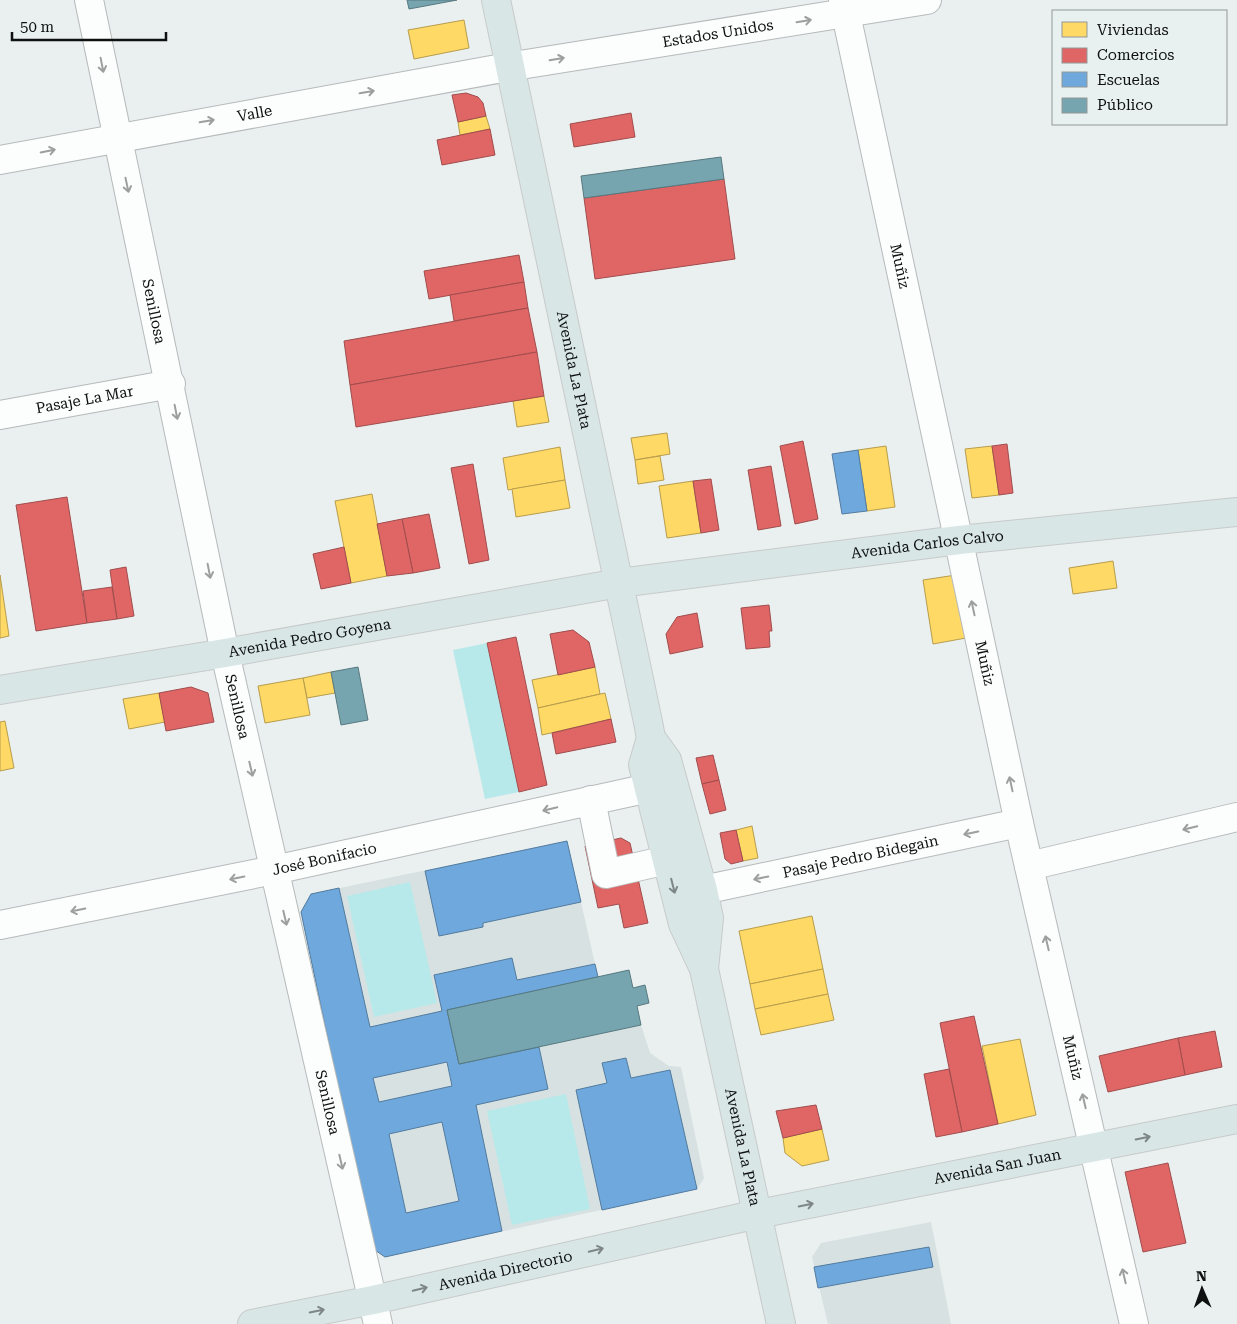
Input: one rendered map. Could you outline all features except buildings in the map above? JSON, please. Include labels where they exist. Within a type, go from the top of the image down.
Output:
[{"type":"main road","name":"Avenida La Plata","points":[[496,0],[508,67],[651,738],[667,760],[709,918],[704,969]]},
{"type":"main road","name":"Avenida Carlos Calvo","points":[[619,583],[959,540],[1237,512]]},
{"type":"main road","name":"Avenida Pedro Goyena","points":[[0,690],[225,653],[619,583]]},
{"type":"main road","name":"Avenida La Plata","points":[[651,738],[643,765],[683,924],[704,969],[781,1324]]},
{"type":"main road","points":[[649,788],[658,786],[665,792],[680,851],[700,879]]},
{"type":"main road","name":"Avenida San Juan","points":[[758,1214],[1095,1148],[1237,1118]]},
{"type":"main road","name":"Avenida Directorio","points":[[252,1324],[375,1312],[758,1214]]},
{"type":"street","name":"Senillosa","points":[[89,0],[171,384],[225,653],[375,1312]]},
{"type":"street","name":"Estados Unidos","points":[[508,67],[845,7],[927,0]]},
{"type":"street","name":"Muñiz","points":[[845,7],[1019,822],[1134,1324]]},
{"type":"street","name":"Valle","points":[[0,160],[117,137],[508,67]]},
{"type":"street","name":"Pasaje La Mar","points":[[0,415],[171,384]]},
{"type":"street","name":"José Bonifacio","points":[[0,925],[274,870],[649,788]]},
{"type":"street","points":[[591,800],[606,874],[667,860]]},
{"type":"street","points":[[1029,866],[1237,817]]},
{"type":"street","name":"Pasaje Pedro Bidegain","points":[[700,879],[1019,822]]},
{"type":"shaded area","points":[[487,643],[519,792],[485,799],[453,650]]},
{"type":"shaded area","points":[[567,841],[598,977],[641,1025],[650,1053],[669,1066],[681,1067],[704,1178],[697,1189],[385,1257],[372,1248],[301,912],[311,894]]},
{"type":"shaded area","points":[[410,882],[437,1003],[374,1017],[347,896]]},
{"type":"shaded area","points":[[566,1094],[590,1209],[512,1225],[487,1111]]},
{"type":"shaded area","points":[[931,1222],[951,1324],[828,1324],[812,1257],[821,1243]]}]
